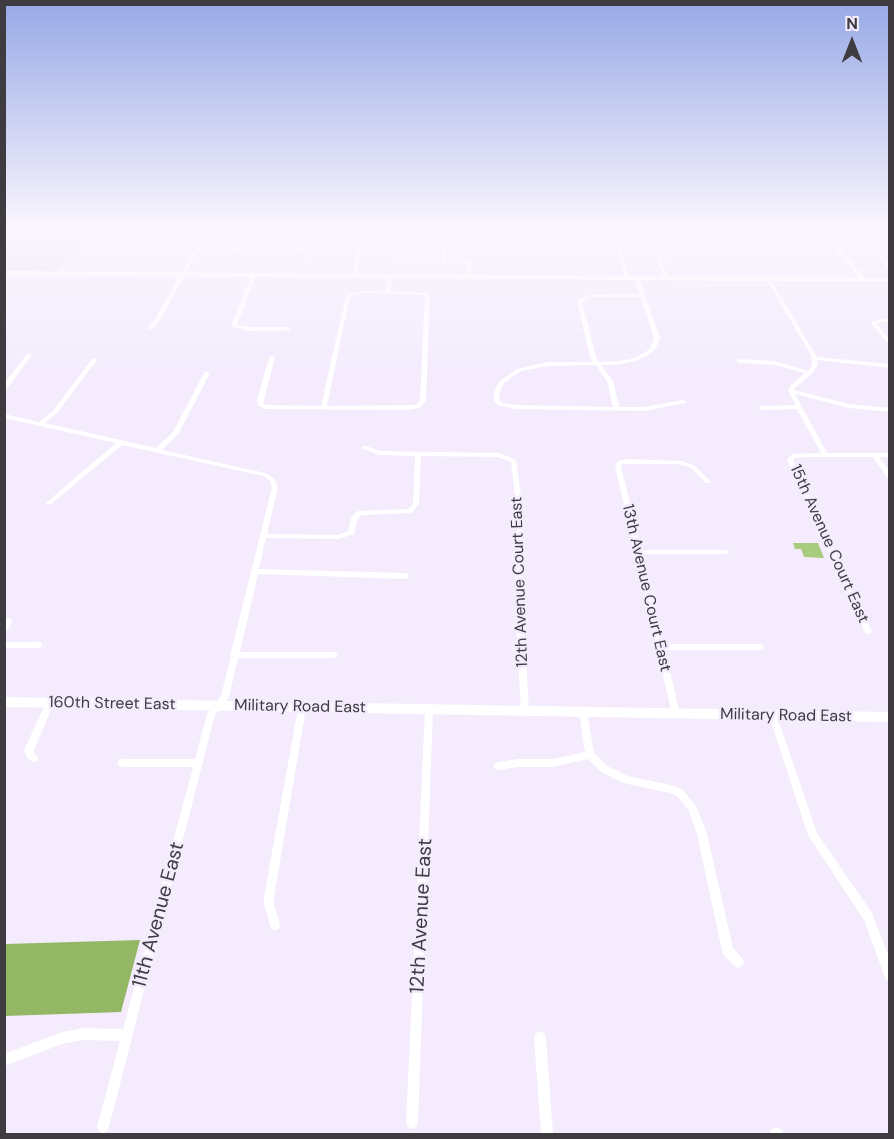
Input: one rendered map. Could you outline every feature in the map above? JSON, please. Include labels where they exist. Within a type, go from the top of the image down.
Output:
[{"type":"main road","points":[[783,279],[890,280]]},
{"type":"main road","name":"160th Street East","points":[[4,702],[219,706]]},
{"type":"main road","name":"Military Road East","points":[[219,706],[890,717]]},
{"type":"street","points":[[150,328],[180,279]]},
{"type":"street","points":[[252,279],[234,326],[249,329],[288,328]]},
{"type":"street","points":[[388,292],[390,279]]},
{"type":"street","points":[[636,279],[657,338],[653,348],[645,355],[634,360],[548,364],[519,370],[499,386],[495,398],[500,404],[516,408],[645,409],[683,402]]},
{"type":"street","points":[[768,279],[815,358],[815,364],[810,373],[795,384],[791,391]]},
{"type":"street","points":[[272,358],[260,400],[261,405],[324,408],[420,406],[423,401],[427,293],[388,292],[351,294],[347,297],[324,408]]},
{"type":"street","points":[[616,408],[610,381],[592,357],[580,299],[588,296],[642,295]]},
{"type":"street","points":[[890,319],[873,322],[890,344]]},
{"type":"street","points":[[4,389],[29,355]]},
{"type":"street","points":[[815,358],[890,366]]},
{"type":"street","points":[[41,424],[55,412],[94,360]]},
{"type":"street","points":[[739,362],[774,363],[810,373]]},
{"type":"street","points":[[157,451],[176,433],[207,373]]},
{"type":"street","points":[[791,391],[825,455],[890,455]]},
{"type":"street","points":[[791,391],[856,407],[890,410]]},
{"type":"street","points":[[761,408],[800,407]]},
{"type":"street","name":"Military Road East","points":[[4,416],[270,478],[275,487],[225,696],[219,706]]},
{"type":"street","points":[[49,503],[120,443]]},
{"type":"street","points":[[263,536],[339,537],[349,534],[355,517],[360,513],[410,511],[416,504],[418,454],[379,453],[363,447]]},
{"type":"street","name":"12th Avenue Court East","points":[[418,454],[507,456],[515,464],[520,511],[518,602],[525,711]]},
{"type":"street","name":"15th Avenue Court East","points":[[825,455],[791,457],[792,466],[868,631]]},
{"type":"street","points":[[875,455],[890,478]]},
{"type":"street","name":"13th Avenue Court East","points":[[676,714],[618,469],[620,462],[680,462],[693,467],[708,482]]},
{"type":"street","points":[[638,552],[726,552]]},
{"type":"street","points":[[254,571],[406,576]]},
{"type":"street","points":[[4,645],[38,645]]},
{"type":"street","points":[[660,647],[760,647]]},
{"type":"street","points":[[234,655],[334,655]]},
{"type":"street","points":[[34,758],[30,755],[29,750],[50,703]]},
{"type":"street","name":"11th Avenue East","points":[[103,1128],[211,714],[219,706]]},
{"type":"street","points":[[275,925],[269,897],[302,708]]},
{"type":"street","name":"12th Avenue East","points":[[412,1123],[429,709]]},
{"type":"street","points":[[583,712],[590,754],[604,769],[626,780],[672,789],[680,794],[693,809],[702,834],[728,951],[738,962]]},
{"type":"street","points":[[773,716],[813,835],[868,917],[890,976]]},
{"type":"street","points":[[498,766],[518,763],[553,763],[590,754]]},
{"type":"street","points":[[122,763],[199,763]]},
{"type":"street","points":[[4,1060],[62,1038],[83,1034],[127,1035]]},
{"type":"street","points":[[540,1037],[547,1134]]},
{"type":"green space","points":[[793,543],[818,543],[824,558],[804,557],[801,549],[795,549]]},
{"type":"green space","points":[[140,940],[121,1012],[5,1016],[5,944]]}]
